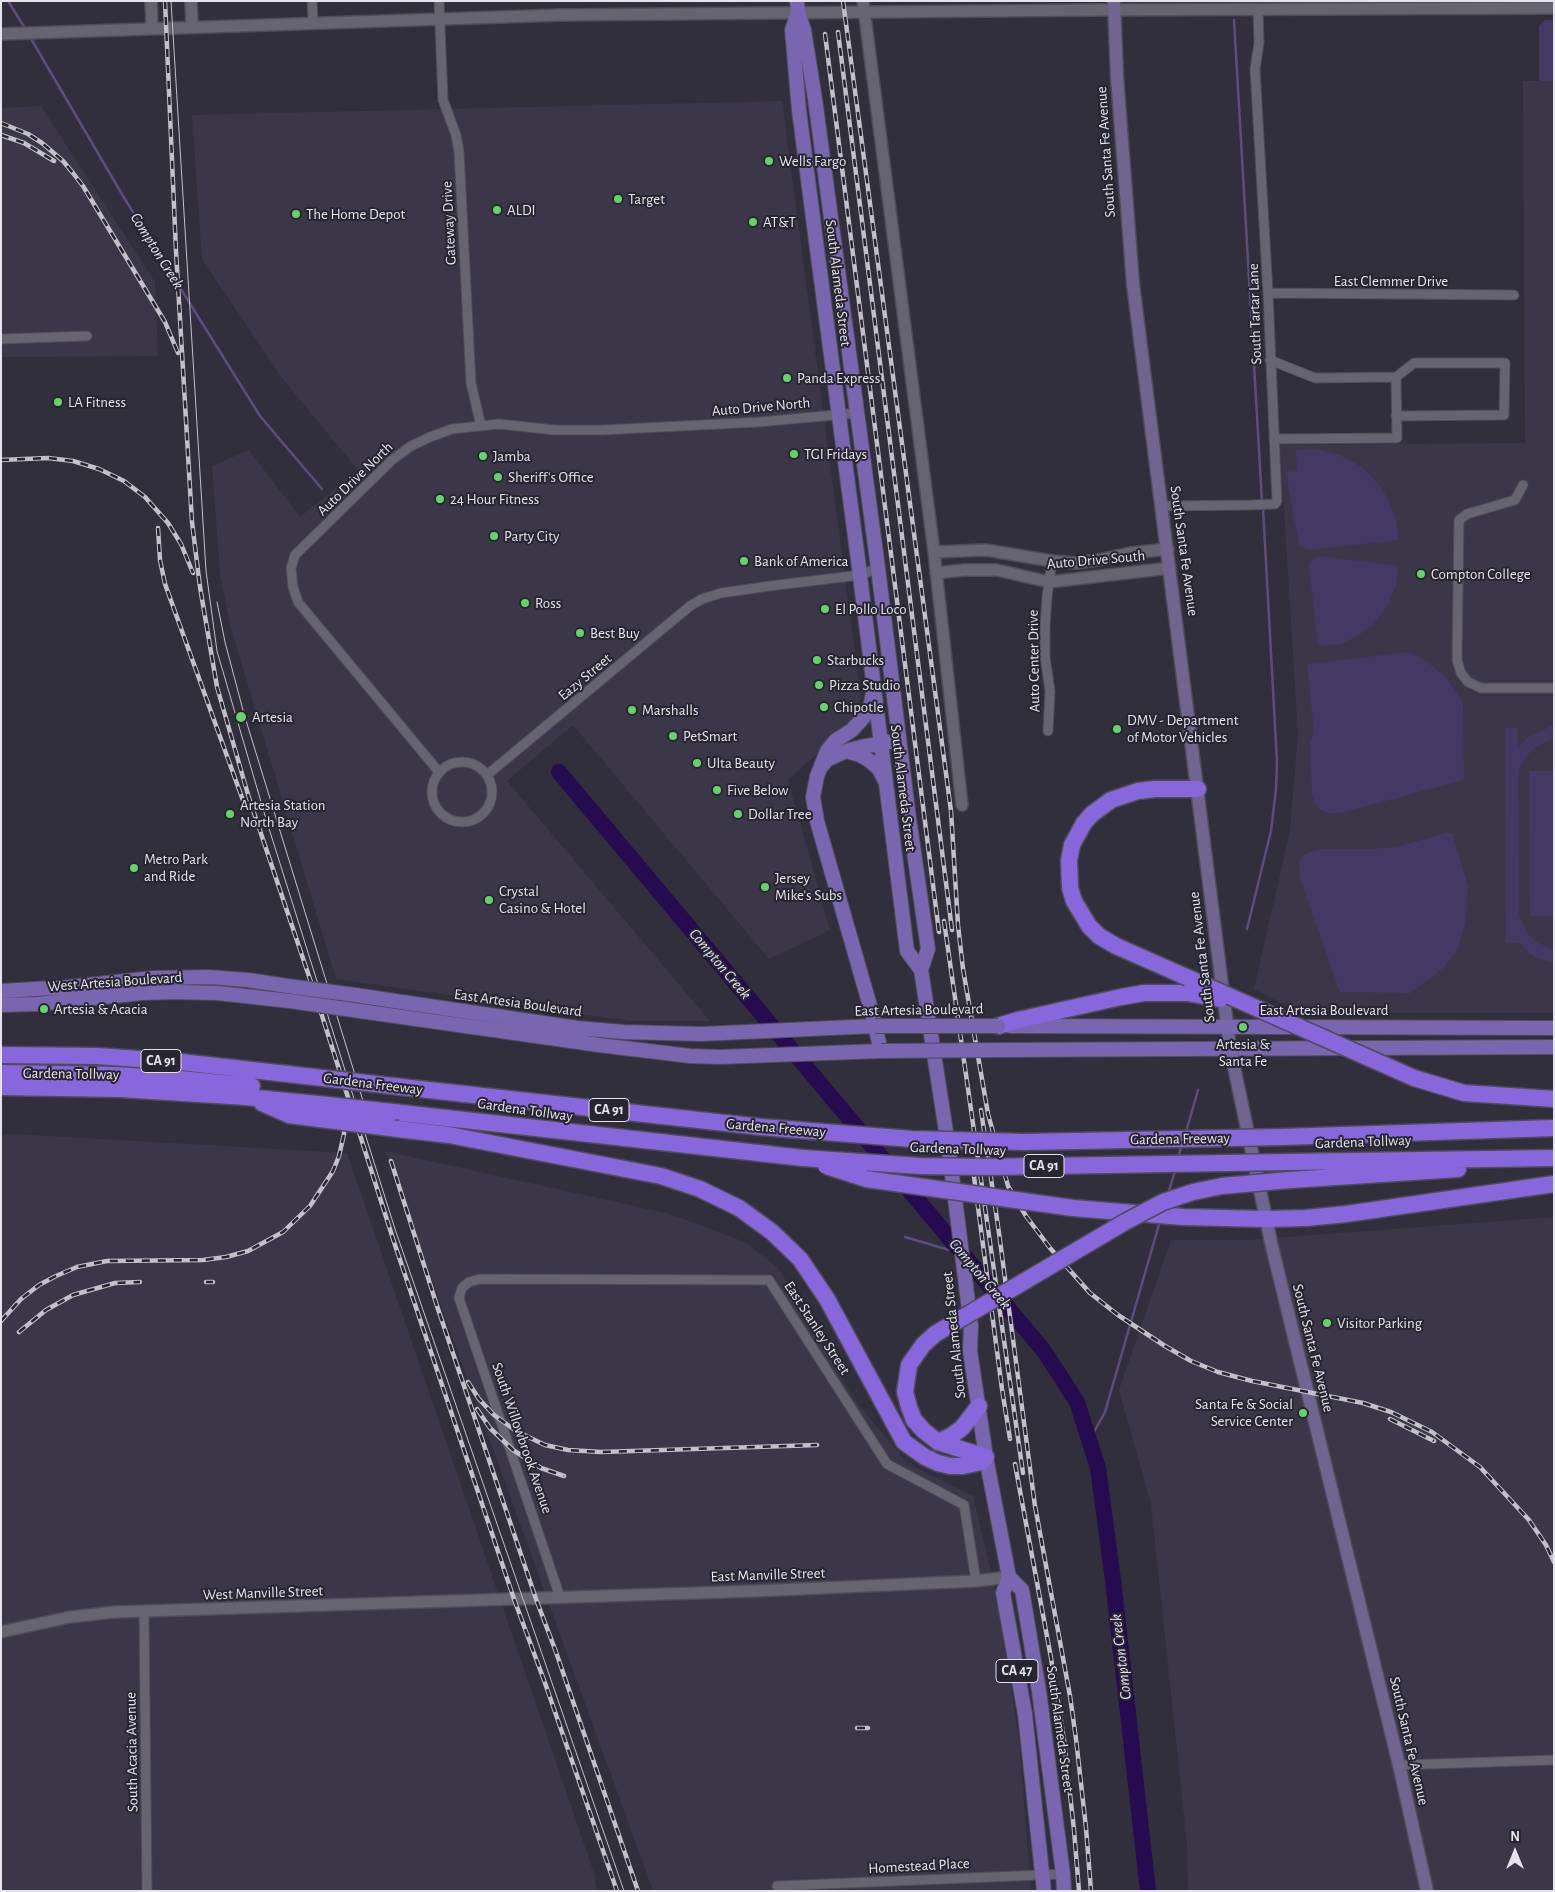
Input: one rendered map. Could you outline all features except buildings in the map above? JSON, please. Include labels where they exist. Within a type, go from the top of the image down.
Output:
[{"type":"highway","points":[[1198,789],[1155,789],[1130,793],[1111,800],[1092,814],[1081,828],[1072,845],[1069,860],[1070,888],[1077,907],[1089,926],[1099,936],[1116,946],[1414,1078],[1464,1093],[1554,1099]]},
{"type":"highway","points":[[998,1026],[1144,993],[1187,993],[1256,1009]]},
{"type":"highway","name":"Gardena Freeway","points":[[5,1055],[97,1056],[181,1062],[317,1098],[392,1100],[457,1094],[765,1132],[912,1139],[988,1141],[1283,1141],[1554,1128]]},
{"type":"highway","name":"Gardena Tollway","points":[[5,1080],[114,1075],[171,1078],[317,1098]]},
{"type":"highway","name":"CA 91","points":[[5,1080],[246,1097],[289,1115],[317,1098]]},
{"type":"highway","points":[[317,1098],[398,1129],[449,1135],[661,1176],[700,1189],[739,1208],[772,1232],[800,1259],[827,1299],[904,1442],[925,1458],[950,1466],[963,1466],[981,1462],[986,1457],[938,1442],[914,1420],[905,1392],[909,1365],[923,1345],[936,1334],[1125,1222],[1163,1202],[1222,1186],[1398,1174],[1554,1160]]},
{"type":"highway","name":"Gardena Freeway","points":[[317,1098],[392,1100]]},
{"type":"highway","name":"Gardena Tollway","points":[[392,1100],[656,1132],[674,1144]]},
{"type":"highway","name":"Gardena Tollway","points":[[1283,1141],[1554,1137]]},
{"type":"highway","name":"Gardena Freeway","points":[[674,1144],[802,1158],[920,1166],[988,1167],[1554,1160]]},
{"type":"highway","points":[[802,1158],[866,1178],[1074,1208],[1183,1217],[1306,1218],[1554,1184]]},
{"type":"highway","points":[[938,1442],[962,1428],[979,1406]]},
{"type":"main road","name":"South Santa Fe Avenue","points":[[1114,6],[1117,77],[1133,284],[1168,549],[1226,1026],[1265,1219],[1399,1765],[1427,1891]]},
{"type":"main road","name":"South Alameda Street","points":[[797,7],[804,30],[815,99],[928,949],[921,970],[949,1151],[971,1326],[970,1351],[986,1457],[1009,1577],[1003,1593],[1025,1714],[1044,1874],[1044,1891]]},
{"type":"main road","name":"South Alameda Street","points":[[797,7],[792,30],[799,110],[907,951],[921,970]]},
{"type":"main road","points":[[874,687],[871,704],[863,718],[852,730],[835,741],[827,751],[814,787],[814,810],[874,1020],[881,1051]]},
{"type":"main road","points":[[821,768],[827,760],[846,751],[900,740]]},
{"type":"main road","points":[[846,751],[860,755],[870,761],[879,769],[887,784]]},
{"type":"main road","name":"West Artesia Boulevard","points":[[1,991],[152,978],[209,977],[288,986]]},
{"type":"main road","name":"East Artesia Boulevard","points":[[288,986],[596,1030],[701,1034],[874,1020],[998,1026],[1554,1028]]},
{"type":"main road","name":"West Artesia Boulevard","points":[[1,1005],[38,1004],[142,993],[176,992],[217,993],[290,1001]]},
{"type":"main road","name":"East Artesia Boulevard","points":[[290,1001],[690,1056],[720,1057],[881,1051],[1554,1047]]},
{"type":"main road","points":[[435,1007],[435,1022]]},
{"type":"main road","points":[[596,1030],[596,1044]]},
{"type":"main road","name":"South Alameda Street","points":[[1009,1577],[1022,1590],[1040,1691],[1064,1891]]},
{"type":"street","points":[[151,1],[152,28]]},
{"type":"street","points":[[190,1],[192,27]]},
{"type":"street","points":[[312,1],[313,23]]},
{"type":"street","name":"Gateway Drive","points":[[439,1],[443,100],[456,136],[459,152],[471,383],[481,426]]},
{"type":"street","points":[[4,33],[797,7],[1114,6],[1258,10],[1318,5],[1553,6]]},
{"type":"street","points":[[863,6],[934,552],[962,805]]},
{"type":"street","name":"South Tartar Lane","points":[[1162,506],[1275,504],[1277,501],[1268,293],[1255,69],[1259,43],[1258,10]]},
{"type":"street","name":"East Clemmer Drive","points":[[1268,293],[1514,295]]},
{"type":"street","points":[[1,339],[88,336]]},
{"type":"street","points":[[1270,360],[1314,378],[1396,378],[1414,363],[1505,363],[1504,414],[1396,416]]},
{"type":"street","points":[[1274,439],[1397,438],[1396,378]]},
{"type":"street","name":"Auto Drive North","points":[[439,772],[298,602],[293,588],[292,568],[295,555],[392,460],[411,446],[430,436],[452,429],[499,424],[555,430],[603,430],[759,422],[857,413]]},
{"type":"street","points":[[1523,485],[1514,500],[1467,514],[1460,520],[1457,660],[1468,682],[1481,688],[1554,688]]},
{"type":"street","name":"Auto Drive South","points":[[934,552],[986,550],[1052,561],[1076,562],[1168,549]]},
{"type":"street","name":"Auto Center Drive","points":[[1048,731],[1050,691],[1045,627],[1052,561]]},
{"type":"street","name":"Eazy Street","points":[[487,775],[690,606],[702,599],[721,593],[860,575],[878,568]]},
{"type":"street","name":"Auto Drive South","points":[[936,573],[964,570],[997,570],[1049,582],[1170,568]]},
{"type":"street","points":[[464,762],[480,767],[487,775],[492,792],[487,809],[477,818],[465,822],[446,817],[437,808],[432,790],[439,772],[453,763],[464,762]]},
{"type":"street","name":"East Stanley Street","points":[[462,1288],[469,1282],[480,1279],[769,1280],[887,1464],[964,1505],[976,1581]]},
{"type":"street","name":"South Willowbrook Avenue","points":[[462,1288],[459,1298],[462,1309],[560,1597]]},
{"type":"street","name":"East Manville Street","points":[[528,1600],[560,1597],[756,1591],[976,1581],[1009,1577]]},
{"type":"street","name":"West Manville Street","points":[[1,1632],[78,1616],[115,1612],[528,1600]]},
{"type":"street","name":"South Acacia Avenue","points":[[144,1612],[147,1891]]},
{"type":"street","points":[[1399,1765],[1554,1760]]},
{"type":"street","name":"Homestead Place","points":[[777,1886],[1063,1874]]},
{"type":"shaded area","points":[[1545,20],[1554,20],[1554,81],[1539,81],[1539,26]]},
{"type":"shaded area","name":"Compton College","points":[[1523,81],[1554,81],[1554,1013],[1300,1013],[1254,989],[1290,830],[1298,734],[1280,445],[1525,443]]},
{"type":"shaded area","points":[[782,101],[861,698],[850,724],[788,780],[830,930],[769,959],[573,725],[507,781],[710,1021],[631,1021],[336,979],[230,625],[220,573],[212,466],[249,450],[300,517],[358,470],[282,378],[202,259],[192,115]]},
{"type":"shaded area","points":[[41,106],[155,282],[158,356],[1,357],[1,108]]},
{"type":"shaded area","points":[[1296,449],[1320,450],[1340,455],[1362,467],[1382,488],[1395,515],[1399,540],[1308,550],[1299,545],[1286,472],[1297,471]]},
{"type":"shaded area","points":[[1320,556],[1398,566],[1396,586],[1387,606],[1373,625],[1341,644],[1318,646],[1309,567],[1310,562],[1314,558]]},
{"type":"shaded area","points":[[1408,652],[1423,659],[1445,676],[1463,703],[1464,780],[1340,813],[1328,813],[1321,810],[1315,804],[1312,795],[1310,743],[1314,732],[1307,664]]},
{"type":"shaded area","points":[[1554,725],[1554,738],[1537,746],[1527,755],[1519,770],[1518,780],[1519,915],[1528,934],[1536,942],[1554,950],[1554,963],[1537,958],[1520,943],[1506,943],[1505,728],[1517,728],[1518,747],[1530,736]]},
{"type":"shaded area","points":[[1529,771],[1554,771],[1554,916],[1530,916]]},
{"type":"shaded area","points":[[1452,833],[1468,886],[1465,924],[1457,951],[1443,968],[1411,993],[1340,992],[1300,878],[1299,862],[1309,852],[1323,849],[1396,847]]},
{"type":"shaded area","points":[[13,1134],[347,1153],[594,1873],[597,1891],[1,1891],[1,1136]]},
{"type":"shaded area","points":[[385,1151],[670,1214],[745,1242],[779,1269],[854,1399],[908,1464],[973,1496],[996,1593],[1019,1740],[1031,1891],[653,1891]]},
{"type":"shaded area","points":[[1554,1217],[1554,1891],[1188,1891],[1187,1844],[1151,1504],[1119,1390],[1171,1240],[1247,1240]]},
{"type":"waterway","name":"Compton Creek","points":[[8,1],[26,30]]},
{"type":"waterway","points":[[1234,20],[1262,502]]},
{"type":"waterway","name":"Compton Creek","points":[[30,37],[123,196],[260,416],[322,489]]},
{"type":"waterway","points":[[1247,929],[1271,831],[1276,789],[1277,762],[1263,508]]},
{"type":"waterway","name":"Compton Creek","points":[[559,772],[1044,1351],[1077,1402],[1098,1468],[1113,1580],[1148,1891]]},
{"type":"waterway","points":[[1186,1132],[1198,1090]]},
{"type":"waterway","points":[[1178,1158],[1182,1144]]},
{"type":"waterway","points":[[1168,1194],[1175,1171]]},
{"type":"waterway","points":[[1089,1441],[1105,1412],[1160,1221]]},
{"type":"waterway","points":[[905,1237],[956,1252]]},
{"type":"tram line","points":[[171,1],[206,571],[217,651],[266,819],[395,1229],[624,1891]]},
{"type":"tram line","points":[[217,602],[225,642],[244,714],[372,1130]]},
{"type":"railway","points":[[165,1],[176,251],[192,522],[200,587],[217,687],[249,798],[317,1000],[395,1245],[514,1599],[617,1891]]},
{"type":"railway","points":[[843,1],[951,811],[958,925],[963,969],[988,1114],[1008,1186],[1026,1216],[1050,1248],[1090,1293],[1118,1315],[1191,1361],[1218,1372],[1252,1381],[1363,1403],[1391,1412],[1432,1432],[1480,1467],[1529,1520],[1546,1545],[1554,1562]]},
{"type":"railway","points":[[838,32],[952,930]]},
{"type":"railway","points":[[825,34],[939,932]]},
{"type":"railway","points":[[1,123],[28,134],[42,143],[63,161],[73,173],[83,186],[165,322],[178,353]]},
{"type":"railway","points":[[1,135],[24,143],[54,161]]},
{"type":"railway","points":[[1,460],[48,458],[73,461],[99,469],[124,481],[145,497],[168,523],[181,544],[193,573]]},
{"type":"railway","points":[[158,528],[160,560],[165,584],[245,806]]},
{"type":"railway","points":[[944,921],[1023,1473]]},
{"type":"railway","points":[[1,1321],[21,1299],[39,1285],[77,1267],[107,1261],[203,1260],[226,1257],[248,1251],[283,1232],[310,1206],[333,1171],[344,1134],[345,1101]]},
{"type":"railway","points":[[981,1110],[1035,1506],[1070,1696],[1086,1828],[1091,1891]]},
{"type":"railway","points":[[391,1161],[437,1306],[536,1599],[638,1891]]},
{"type":"railway","points":[[973,1169],[1010,1439]]},
{"type":"railway","points":[[19,1332],[46,1310],[73,1295],[115,1283],[140,1282]]},
{"type":"railway","points":[[206,1282],[213,1282]]},
{"type":"railway","points":[[468,1382],[479,1399],[494,1415],[516,1431],[545,1445],[568,1450],[601,1452],[817,1445]]},
{"type":"railway","points":[[477,1409],[490,1428],[513,1450],[541,1468],[564,1476]]},
{"type":"railway","points":[[1390,1419],[1434,1441]]},
{"type":"railway","points":[[1015,1464],[1051,1658],[1064,1740],[1079,1891]]},
{"type":"railway","points":[[857,1728],[868,1728]]},
{"type":"place","name":"Wells Fargo","points":[[769,161]]},
{"type":"place","name":"Target","points":[[618,199]]},
{"type":"place","name":"ALDI","points":[[497,210]]},
{"type":"place","name":"The Home Depot","points":[[296,214]]},
{"type":"place","name":"AT&T","points":[[753,222]]},
{"type":"place","name":"Panda Express","points":[[787,378]]},
{"type":"place","name":"LA Fitness","points":[[58,402]]},
{"type":"place","name":"TGI Fridays","points":[[794,454]]},
{"type":"place","name":"Jamba","points":[[483,456]]},
{"type":"place","name":"Sheriff's Office","points":[[498,477]]},
{"type":"place","name":"24 Hour Fitness","points":[[440,499]]},
{"type":"place","name":"Party City","points":[[494,536]]},
{"type":"place","name":"Bank of America","points":[[744,561]]},
{"type":"place","name":"Compton College","points":[[1421,574]]},
{"type":"place","name":"Ross","points":[[525,603]]},
{"type":"place","name":"El Pollo Loco","points":[[825,609]]},
{"type":"place","name":"Best Buy","points":[[580,633]]},
{"type":"place","name":"Starbucks","points":[[817,660]]},
{"type":"place","name":"Pizza Studio","points":[[819,685]]},
{"type":"place","name":"Chipotle","points":[[824,707]]},
{"type":"place","name":"Marshalls","points":[[632,710]]},
{"type":"place","name":"Artesia","points":[[241,717]]},
{"type":"place","name":"DMV - Department of Motor Vehicles","points":[[1117,729]]},
{"type":"place","name":"PetSmart","points":[[673,736]]},
{"type":"place","name":"Ulta Beauty","points":[[697,763]]},
{"type":"place","name":"Five Below","points":[[717,790]]},
{"type":"place","name":"Artesia Station North Bay","points":[[230,814]]},
{"type":"place","name":"Dollar Tree","points":[[738,814]]},
{"type":"place","name":"Metro Park and Ride","points":[[134,868]]},
{"type":"place","name":"Jersey Mike's Subs","points":[[765,887]]},
{"type":"place","name":"Crystal Casino & Hotel","points":[[489,900]]},
{"type":"place","name":"Artesia & Acacia","points":[[44,1009]]},
{"type":"place","name":"Artesia & Santa Fe","points":[[1243,1027]]},
{"type":"place","name":"Visitor Parking","points":[[1327,1323]]},
{"type":"place","name":"Santa Fe & Social Service Center","points":[[1303,1413]]}]
